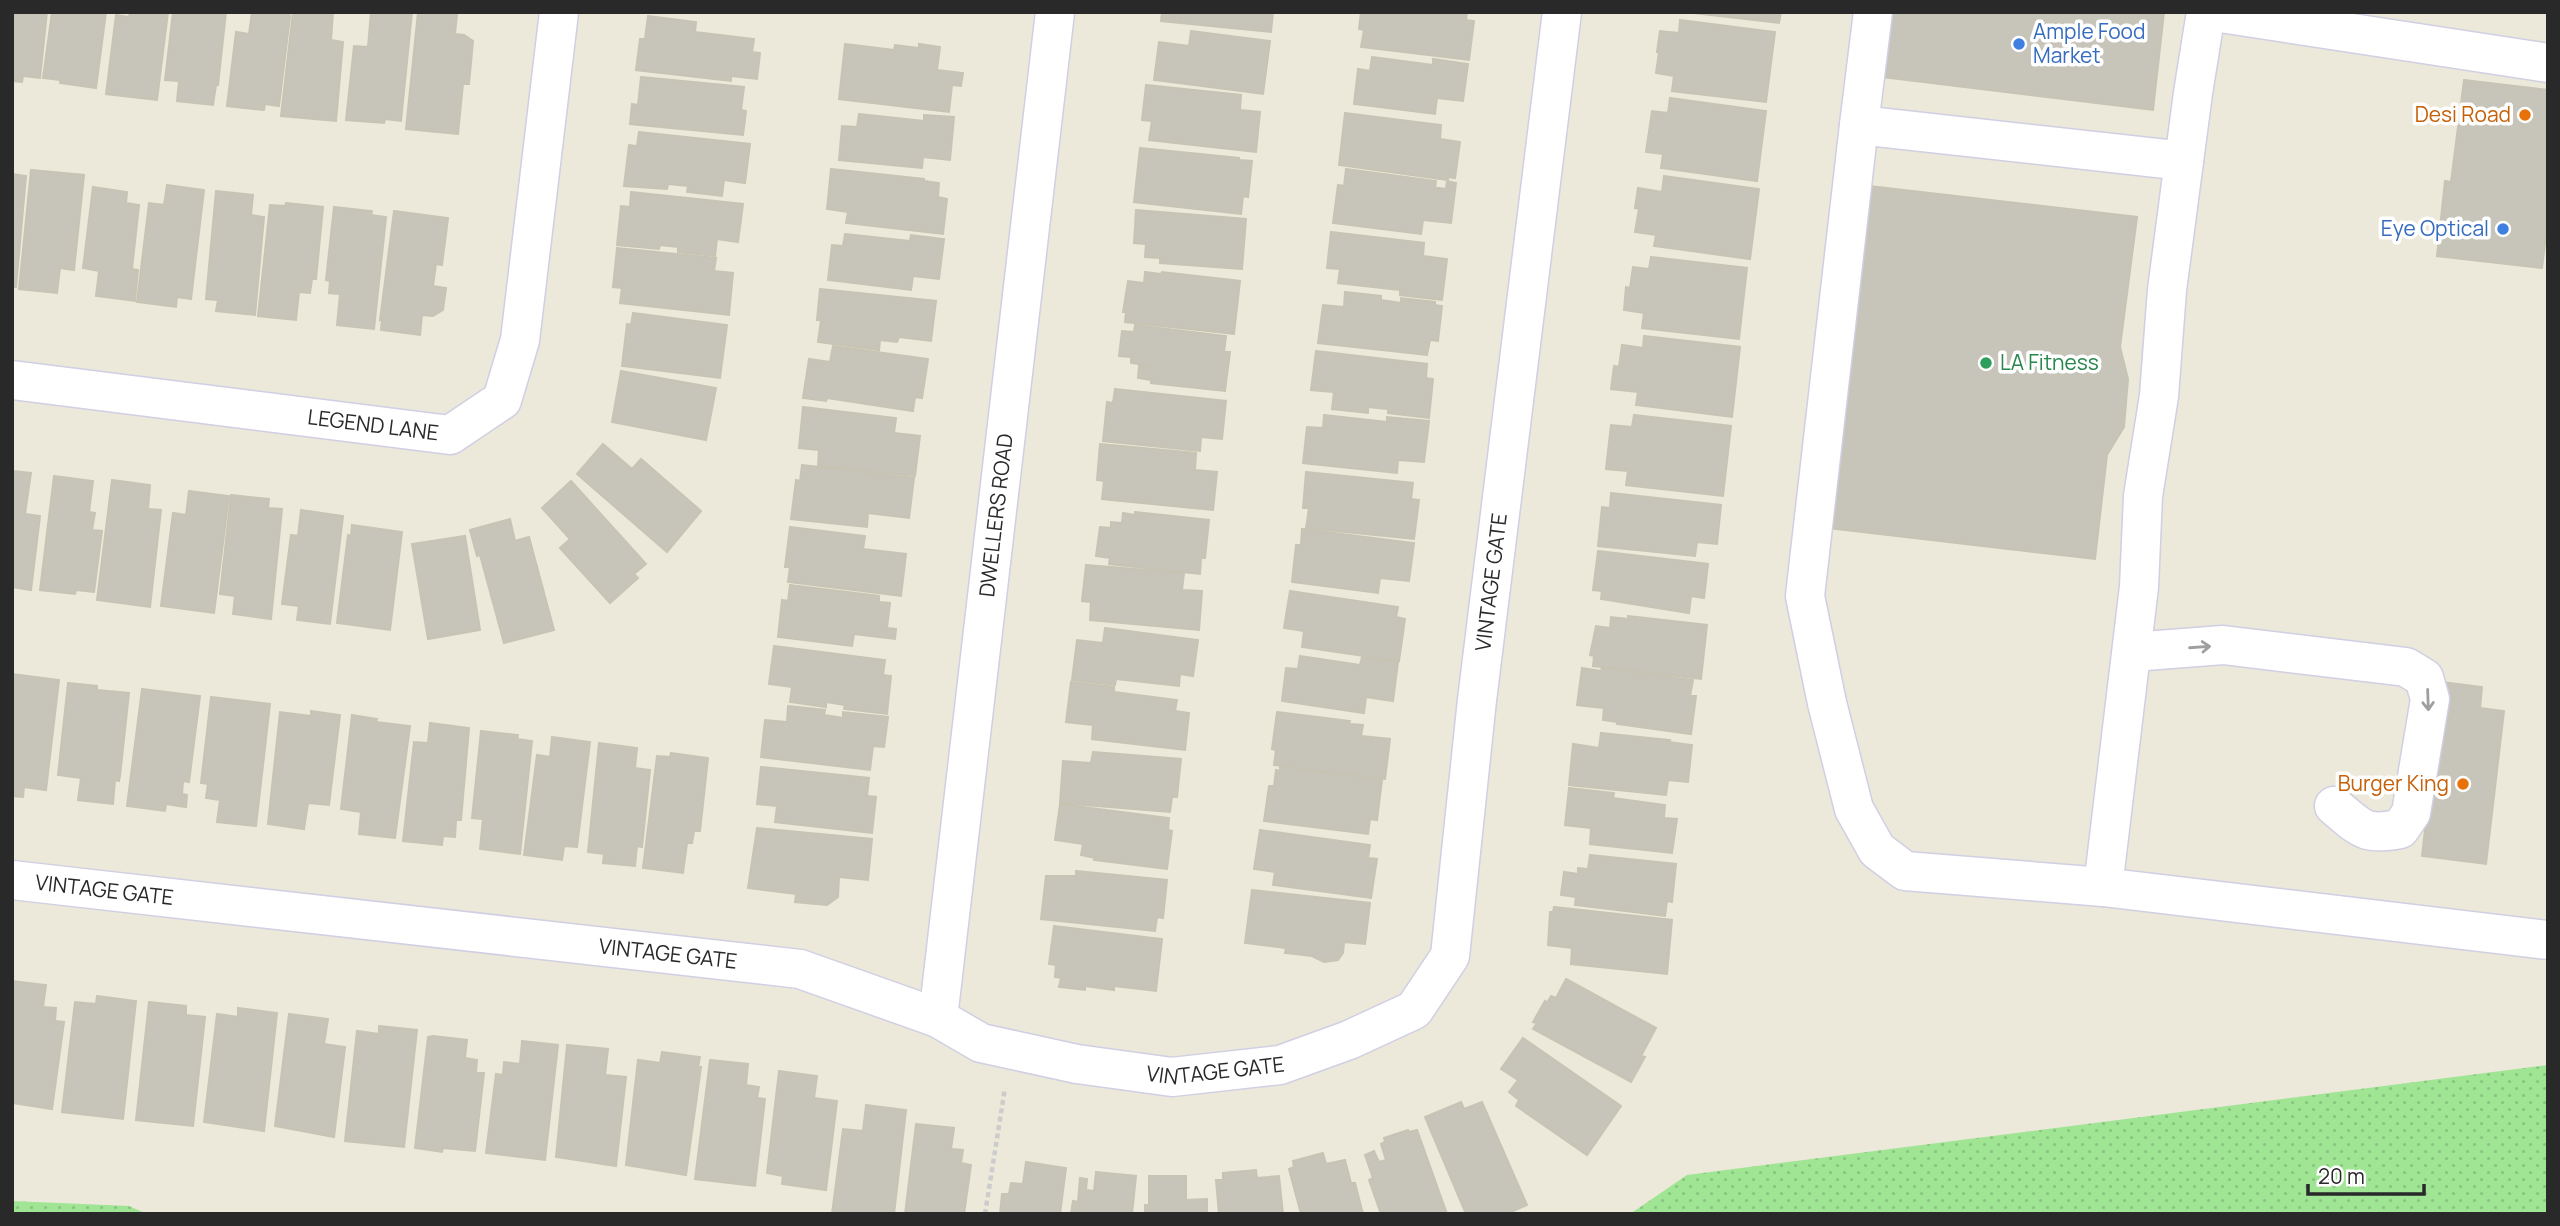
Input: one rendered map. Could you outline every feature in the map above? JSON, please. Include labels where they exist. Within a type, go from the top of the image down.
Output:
[{"type":"street","name":"LEGEND LANE","points":[[12,380],[450,435],[502,400],[520,340],[559,12]]},
{"type":"street","name":"DWELLERS ROAD","points":[[938,1018],[1055,12]]},
{"type":"street","name":"VINTAGE GATE","points":[[12,880],[800,969],[938,1018],[981,1043],[1077,1064],[1172,1077],[1280,1065],[1349,1040],[1414,1010],[1450,956],[1479,686],[1562,12]]},
{"type":"street","points":[[1874,12],[1805,596],[1827,703],[1854,809],[1877,850],[1905,872],[2104,887],[2548,940]]},
{"type":"street","points":[[2104,887],[2139,587],[2143,496],[2159,396],[2167,290],[2206,12]]},
{"type":"street","points":[[2214,12],[2548,63]]},
{"type":"street","points":[[1859,125],[2184,161]]},
{"type":"street","points":[[2132,652],[2224,645],[2406,667],[2424,678],[2430,699],[2411,813],[2400,829],[2379,833],[2364,831],[2334,806]]},
{"type":"path","points":[[985,1214],[1006,1084]]},
{"type":"green space","points":[[2548,1065],[2548,1214],[1630,1214],[1687,1175]]},
{"type":"green space","points":[[12,1201],[129,1206],[147,1214],[12,1214]]},
{"type":"building","points":[[12,12],[47,12],[40,78],[23,76],[22,82],[12,81]]},
{"type":"building","points":[[52,12],[106,12],[96,88],[43,78]]},
{"type":"building","points":[[130,12],[168,12],[157,100],[106,94],[116,15],[129,17]]},
{"type":"building","points":[[173,12],[226,12],[218,85],[213,105],[177,101],[179,81],[165,80]]},
{"type":"building","points":[[252,12],[289,12],[290,16],[279,106],[265,104],[264,110],[227,106],[236,32],[249,34]]},
{"type":"building","points":[[293,12],[333,12],[331,40],[343,42],[336,121],[281,116]]},
{"type":"building","points":[[371,12],[412,12],[401,121],[385,119],[384,123],[346,120],[354,46],[368,47]]},
{"type":"building","points":[[418,12],[457,14],[455,34],[464,35],[473,41],[469,84],[463,84],[458,134],[406,129]]},
{"type":"building","points":[[1162,12],[1273,12],[1271,32],[1161,21]]},
{"type":"building","points":[[1361,12],[1467,12],[1466,20],[1474,21],[1469,60],[1361,47],[1364,30],[1359,29]]},
{"type":"building","points":[[1685,12],[1781,12],[1779,23]]},
{"type":"building","name":"Ample Food Market","points":[[1881,12],[2164,12],[2153,110],[1873,76]]},
{"type":"building","points":[[648,16],[696,22],[695,32],[754,39],[752,52],[760,53],[757,79],[731,76],[731,81],[636,70],[640,39],[645,39]]},
{"type":"building","points":[[1680,20],[1775,32],[1766,102],[1672,91],[1674,76],[1656,73],[1657,52],[1660,31],[1679,33]]},
{"type":"building","points":[[1191,31],[1270,41],[1263,94],[1154,80],[1159,42],[1189,46]]},
{"type":"building","points":[[845,44],[894,50],[895,45],[940,47],[937,70],[963,73],[961,86],[952,85],[949,112],[839,99]]},
{"type":"building","points":[[1372,57],[1433,65],[1433,59],[1468,64],[1463,101],[1437,98],[1435,114],[1354,104],[1358,69],[1370,71]]},
{"type":"building","points":[[641,77],[744,87],[741,110],[746,111],[743,135],[630,124],[632,104],[638,105]]},
{"type":"building","points":[[2464,80],[2548,90],[2548,219],[2542,268],[2437,256],[2445,181],[2451,182]]},
{"type":"building","points":[[1146,85],[1241,95],[1240,110],[1260,112],[1256,152],[1149,140],[1152,121],[1142,120]]},
{"type":"building","points":[[1670,98],[1766,111],[1757,181],[1661,168],[1663,154],[1646,152],[1652,111],[1668,113]]},
{"type":"building","points":[[1345,113],[1441,125],[1440,139],[1460,142],[1455,178],[1448,177],[1448,180],[1339,165]]},
{"type":"building","points":[[859,114],[924,121],[924,115],[954,117],[950,160],[923,157],[922,168],[839,160],[842,126],[857,127]]},
{"type":"building","points":[[639,132],[750,144],[745,183],[724,180],[722,196],[687,192],[688,186],[668,184],[667,189],[624,186],[629,145],[637,146]]},
{"type":"building","points":[[1140,148],[1252,161],[1248,197],[1243,196],[1241,214],[1134,202]]},
{"type":"building","points":[[831,169],[939,183],[938,197],[947,199],[943,234],[846,223],[848,212],[827,209]]},
{"type":"building","points":[[1346,169],[1436,181],[1435,188],[1446,189],[1447,181],[1456,183],[1451,223],[1423,220],[1421,234],[1333,223],[1338,185],[1344,186]]},
{"type":"building","points":[[31,170],[84,175],[74,270],[60,268],[57,293],[19,289]]},
{"type":"building","points":[[12,174],[26,176],[16,287],[12,287]]},
{"type":"building","points":[[1664,176],[1759,189],[1750,259],[1654,246],[1656,235],[1635,232],[1639,209],[1635,208],[1638,188],[1662,192]]},
{"type":"building","points":[[167,185],[204,190],[191,299],[177,297],[176,307],[137,302],[149,203],[164,205]]},
{"type":"building","name":"LA Fitness","points":[[1869,186],[2137,217],[2120,347],[2128,379],[2124,427],[2107,455],[2095,559],[1829,528]]},
{"type":"building","points":[[93,187],[127,192],[126,203],[139,205],[132,269],[138,270],[135,301],[96,296],[99,271],[83,268]]},
{"type":"building","points":[[216,191],[253,195],[251,215],[264,217],[255,315],[216,311],[218,300],[206,299]]},
{"type":"building","points":[[631,192],[743,204],[738,242],[717,239],[715,256],[678,252],[678,247],[660,245],[659,249],[617,245],[621,206],[630,207]]},
{"type":"building","points":[[286,203],[323,207],[316,279],[312,279],[310,293],[299,292],[296,320],[258,316],[270,205],[285,206]]},
{"type":"building","points":[[334,207],[372,211],[371,215],[386,217],[374,329],[337,325],[340,294],[329,293],[330,281],[326,280]]},
{"type":"building","points":[[1136,210],[1246,219],[1242,269],[1160,263],[1160,258],[1145,257],[1146,244],[1134,243]]},
{"type":"building","points":[[394,211],[448,218],[442,265],[436,264],[433,286],[446,288],[443,310],[433,316],[422,315],[420,335],[381,330]]},
{"type":"building","points":[[1331,232],[1424,243],[1423,256],[1447,259],[1442,300],[1400,295],[1400,290],[1338,283],[1340,269],[1327,268]]},
{"type":"building","points":[[845,234],[910,241],[911,235],[944,239],[939,279],[913,276],[911,290],[828,280],[832,245],[843,246]]},
{"type":"building","points":[[617,248],[716,258],[714,271],[733,273],[729,315],[620,303],[622,288],[613,287]]},
{"type":"building","points":[[1651,257],[1747,268],[1739,339],[1642,328],[1644,313],[1624,310],[1626,287],[1630,288],[1633,267],[1649,269]]},
{"type":"building","points":[[1145,272],[1240,281],[1234,334],[1125,322],[1126,312],[1123,312],[1128,281],[1144,283]]},
{"type":"building","points":[[820,289],[936,301],[931,341],[899,337],[897,342],[880,340],[879,350],[818,342],[821,320],[817,320]]},
{"type":"building","points":[[1345,292],[1381,296],[1381,300],[1401,303],[1401,298],[1435,302],[1435,305],[1442,306],[1438,341],[1430,340],[1427,355],[1318,343],[1323,305],[1344,307]]},
{"type":"building","points":[[633,313],[727,325],[720,378],[622,366],[627,324],[631,325]]},
{"type":"building","points":[[1135,325],[1226,336],[1224,352],[1230,352],[1225,391],[1151,383],[1151,380],[1138,378],[1139,366],[1153,366],[1131,363],[1131,357],[1119,356],[1122,331],[1134,332]]},
{"type":"building","points":[[1644,336],[1740,347],[1732,417],[1636,405],[1638,392],[1611,389],[1614,366],[1619,367],[1622,345],[1643,348]]},
{"type":"building","points":[[833,346],[928,359],[922,398],[915,397],[913,411],[827,398],[826,401],[803,398],[809,359],[830,362]]},
{"type":"building","points":[[1316,351],[1427,364],[1426,378],[1433,379],[1429,418],[1388,413],[1388,409],[1368,407],[1368,413],[1332,409],[1334,392],[1311,390]]},
{"type":"building","points":[[621,371],[716,388],[706,440],[612,422]]},
{"type":"building","points":[[1115,389],[1226,401],[1222,439],[1201,437],[1200,451],[1103,441],[1107,402],[1113,403]]},
{"type":"building","points":[[803,407],[896,418],[894,433],[920,436],[915,476],[818,466],[819,450],[799,448]]},
{"type":"building","points":[[1324,415],[1387,422],[1387,417],[1429,421],[1424,462],[1398,460],[1397,473],[1303,463],[1307,427],[1323,428]]},
{"type":"building","points":[[1634,415],[1731,426],[1723,496],[1626,485],[1628,471],[1606,469],[1611,425],[1632,427]]},
{"type":"building","points":[[603,444],[632,469],[641,459],[701,511],[667,552],[577,474]]},
{"type":"building","points":[[1100,444],[1196,453],[1195,470],[1217,472],[1213,510],[1102,499],[1104,481],[1097,480]]},
{"type":"building","points":[[802,465],[914,478],[909,518],[868,513],[867,527],[791,519],[796,480],[800,481]]},
{"type":"building","points":[[12,471],[31,473],[25,514],[40,516],[31,590],[12,587]]},
{"type":"building","points":[[1306,472],[1413,483],[1411,499],[1419,500],[1414,539],[1306,528],[1309,508],[1303,508]]},
{"type":"building","points":[[54,476],[93,481],[89,512],[95,513],[92,530],[102,531],[94,592],[76,590],[75,594],[40,590]]},
{"type":"building","points":[[112,480],[150,485],[148,509],[161,510],[150,607],[97,600]]},
{"type":"building","points":[[571,481],[646,564],[634,574],[638,578],[610,603],[560,548],[570,539],[542,508]]},
{"type":"building","points":[[189,491],[229,496],[214,613],[161,606],[173,513],[186,515]]},
{"type":"building","points":[[1611,493],[1721,505],[1717,544],[1697,542],[1695,556],[1598,546],[1602,507],[1610,508]]},
{"type":"building","points":[[231,495],[269,499],[268,508],[282,509],[271,619],[233,614],[235,596],[220,594]]},
{"type":"building","points":[[301,510],[343,516],[330,624],[297,620],[299,606],[282,604],[291,535],[298,536]]},
{"type":"building","points":[[1135,512],[1209,520],[1205,558],[1201,558],[1200,574],[1109,564],[1110,558],[1096,556],[1100,527],[1111,528],[1111,522],[1122,523],[1123,513],[1135,515]]},
{"type":"building","points":[[510,519],[515,541],[529,537],[554,630],[504,643],[480,555],[477,556],[470,530]]},
{"type":"building","points":[[352,525],[402,532],[390,630],[337,623],[348,535],[351,536]]},
{"type":"building","points":[[790,527],[865,536],[863,549],[906,554],[901,596],[788,582],[790,567],[785,567]]},
{"type":"building","points":[[1302,529],[1414,543],[1409,581],[1380,578],[1378,593],[1292,582],[1296,545],[1301,545]]},
{"type":"building","points":[[465,536],[480,630],[428,639],[412,544]]},
{"type":"building","points":[[1598,551],[1708,564],[1704,598],[1691,596],[1689,613],[1601,599],[1602,591],[1593,590]]},
{"type":"building","points":[[1086,565],[1184,573],[1182,590],[1202,591],[1199,630],[1090,620],[1091,602],[1082,601]]},
{"type":"building","points":[[790,585],[879,596],[879,602],[890,603],[887,628],[896,629],[895,639],[854,634],[852,646],[778,637],[782,600],[788,601]]},
{"type":"building","points":[[1290,591],[1398,607],[1396,617],[1405,619],[1399,661],[1302,647],[1304,631],[1284,628]]},
{"type":"building","points":[[1628,616],[1707,625],[1701,679],[1593,666],[1594,656],[1590,655],[1596,626],[1610,628],[1611,617],[1628,619]]},
{"type":"building","points":[[1105,628],[1198,640],[1193,676],[1180,674],[1179,686],[1116,679],[1115,685],[1072,680],[1077,640],[1103,643]]},
{"type":"building","points":[[774,646],[885,660],[883,675],[891,676],[887,714],[844,709],[845,705],[826,702],[826,707],[790,702],[792,687],[769,684]]},
{"type":"building","points":[[1300,656],[1360,665],[1362,657],[1398,662],[1393,701],[1366,697],[1364,713],[1282,701],[1286,668],[1298,669]]},
{"type":"building","points":[[1582,668],[1601,671],[1602,668],[1693,680],[1690,696],[1696,696],[1691,734],[1617,724],[1603,720],[1604,708],[1577,705]]},
{"type":"building","points":[[12,674],[59,680],[46,790],[24,787],[23,797],[12,796]]},
{"type":"building","points":[[1071,682],[1114,687],[1114,692],[1177,700],[1175,711],[1189,713],[1185,750],[1092,739],[1093,725],[1066,722]]},
{"type":"building","name":"Burger King","points":[[2442,682],[2482,687],[2480,708],[2504,711],[2486,864],[2422,856]]},
{"type":"building","points":[[68,683],[97,686],[97,690],[129,693],[120,776],[119,781],[115,780],[113,804],[78,800],[81,778],[58,775]]},
{"type":"building","points":[[142,689],[200,696],[189,782],[183,781],[182,794],[187,795],[186,807],[166,804],[165,811],[127,806]]},
{"type":"building","points":[[211,697],[270,704],[256,826],[217,822],[220,800],[206,798],[208,784],[201,783]]},
{"type":"building","points":[[788,706],[825,710],[824,715],[843,718],[843,712],[888,717],[884,747],[873,746],[870,770],[761,757],[765,720],[787,722]]},
{"type":"building","points":[[311,711],[340,715],[329,805],[308,803],[304,829],[268,824],[280,712],[311,716]]},
{"type":"building","points":[[1277,712],[1350,721],[1349,724],[1363,725],[1361,736],[1390,739],[1385,779],[1274,765],[1276,750],[1272,749]]},
{"type":"building","points":[[352,715],[377,719],[376,722],[410,726],[395,838],[359,834],[361,812],[341,809]]},
{"type":"building","points":[[430,723],[469,728],[461,820],[456,820],[455,837],[443,836],[442,845],[403,841],[414,742],[428,743]]},
{"type":"building","points":[[481,731],[518,735],[517,739],[532,741],[520,854],[480,849],[483,819],[472,818]]},
{"type":"building","points":[[1601,733],[1692,745],[1688,782],[1668,780],[1666,795],[1569,785],[1573,744],[1599,748]]},
{"type":"building","points":[[552,737],[590,742],[577,847],[564,846],[562,860],[524,855],[537,755],[550,757]]},
{"type":"building","points":[[599,743],[637,748],[635,768],[650,770],[642,847],[637,846],[635,866],[603,863],[604,854],[588,852]]},
{"type":"building","points":[[1093,752],[1181,759],[1177,797],[1172,797],[1170,812],[1060,803],[1063,761],[1091,763]]},
{"type":"building","points":[[671,753],[708,758],[700,831],[694,831],[692,843],[687,843],[683,873],[643,868],[657,756],[670,757]]},
{"type":"building","points":[[1280,766],[1382,780],[1377,820],[1370,819],[1368,834],[1264,821],[1269,786],[1274,786],[1276,770],[1280,771]]},
{"type":"building","points":[[761,767],[869,778],[867,796],[876,797],[872,833],[775,822],[777,806],[757,804]]},
{"type":"building","points":[[1569,788],[1614,793],[1613,798],[1665,805],[1664,818],[1677,819],[1672,853],[1590,844],[1591,828],[1565,825]]},
{"type":"building","points":[[1060,804],[1169,818],[1168,830],[1172,831],[1167,869],[1094,860],[1095,858],[1081,855],[1083,844],[1055,840]]},
{"type":"building","points":[[757,828],[872,839],[868,880],[839,877],[838,897],[827,905],[795,902],[796,894],[748,888]]},
{"type":"building","points":[[1260,830],[1370,845],[1368,858],[1377,859],[1371,898],[1273,885],[1275,872],[1254,869]]},
{"type":"building","points":[[1590,855],[1676,864],[1672,902],[1667,901],[1665,916],[1575,905],[1576,897],[1561,895],[1564,872],[1578,874],[1578,868],[1588,869]]},
{"type":"building","points":[[1076,871],[1167,880],[1163,918],[1157,917],[1155,931],[1041,919],[1046,876],[1076,876]]},
{"type":"building","points":[[1252,890],[1370,903],[1365,944],[1344,942],[1343,953],[1338,960],[1324,962],[1312,956],[1285,953],[1286,948],[1245,943]]},
{"type":"building","points":[[1554,907],[1672,920],[1667,974],[1571,964],[1572,948],[1548,945],[1550,912],[1553,912]]},
{"type":"building","points":[[1054,926],[1162,939],[1156,991],[1114,986],[1114,990],[1085,986],[1085,990],[1059,987],[1061,978],[1055,977],[1056,965],[1049,964]]},
{"type":"building","points":[[1566,979],[1656,1028],[1641,1056],[1645,1057],[1631,1082],[1533,1029],[1537,1023],[1533,1022],[1545,1001],[1547,1003],[1551,996],[1556,998]]},
{"type":"building","points":[[12,981],[46,985],[43,1007],[56,1008],[55,1021],[64,1022],[52,1109],[12,1103]]},
{"type":"building","points":[[97,996],[136,1001],[123,1119],[62,1112],[75,1002],[96,1004]]},
{"type":"building","points":[[149,1002],[186,1006],[186,1015],[205,1017],[193,1126],[136,1120]]},
{"type":"building","points":[[238,1008],[277,1013],[264,1131],[204,1122],[217,1014],[238,1017]]},
{"type":"building","points":[[289,1014],[328,1019],[324,1044],[345,1047],[334,1137],[275,1126]]},
{"type":"building","points":[[379,1026],[417,1030],[404,1147],[345,1141],[357,1031],[379,1034]]},
{"type":"building","points":[[428,1037],[467,1040],[465,1058],[477,1060],[476,1073],[484,1073],[475,1151],[443,1148],[442,1152],[415,1148]]},
{"type":"building","points":[[1523,1038],[1621,1106],[1587,1155],[1516,1106],[1519,1100],[1509,1092],[1518,1080],[1501,1069]]},
{"type":"building","points":[[522,1041],[558,1045],[545,1160],[486,1153],[496,1074],[503,1075],[504,1062],[520,1064]]},
{"type":"building","points":[[567,1045],[608,1049],[605,1075],[626,1077],[616,1166],[556,1157]]},
{"type":"building","points":[[662,1052],[700,1057],[698,1067],[701,1067],[686,1175],[626,1165],[638,1060],[660,1063]]},
{"type":"building","points":[[710,1060],[748,1064],[746,1085],[759,1087],[757,1098],[765,1099],[755,1186],[695,1179]]},
{"type":"building","points":[[779,1071],[817,1076],[814,1098],[837,1101],[826,1190],[782,1184],[783,1176],[767,1173]]},
{"type":"building","points":[[1461,1102],[1464,1109],[1482,1102],[1527,1205],[1506,1214],[1466,1214],[1425,1117]]},
{"type":"building","points":[[866,1105],[906,1110],[894,1214],[832,1214],[843,1129],[863,1131]]},
{"type":"building","points":[[916,1124],[954,1128],[951,1149],[963,1150],[961,1163],[971,1165],[964,1214],[905,1214]]},
{"type":"building","points":[[1408,1130],[1417,1130],[1447,1214],[1381,1214],[1369,1180],[1373,1178],[1365,1155],[1374,1151],[1379,1162],[1386,1160],[1381,1144],[1385,1142],[1384,1138]]},
{"type":"building","points":[[1323,1153],[1326,1164],[1345,1160],[1351,1183],[1355,1183],[1363,1214],[1301,1214],[1289,1169],[1294,1167],[1293,1161]]},
{"type":"building","points":[[1026,1162],[1066,1168],[1060,1214],[1000,1214],[1002,1194],[1009,1194],[1011,1183],[1023,1184]]},
{"type":"building","points":[[1256,1170],[1257,1178],[1279,1176],[1283,1214],[1219,1214],[1216,1180],[1223,1180],[1223,1173]]},
{"type":"building","points":[[1096,1172],[1136,1176],[1132,1214],[1071,1214],[1073,1201],[1078,1202],[1080,1178],[1087,1179],[1086,1190],[1094,1191]]},
{"type":"building","points":[[1149,1176],[1186,1176],[1186,1200],[1207,1199],[1207,1214],[1145,1214],[1145,1205],[1149,1205]]},
{"type":"place","name":"Ample Food Market","points":[[2019,44]]},
{"type":"place","name":"Desi Road","points":[[2525,115]]},
{"type":"place","name":"Eye Optical","points":[[2503,229]]},
{"type":"place","name":"LA Fitness","points":[[1986,363]]},
{"type":"place","name":"Burger King","points":[[2463,784]]}]
